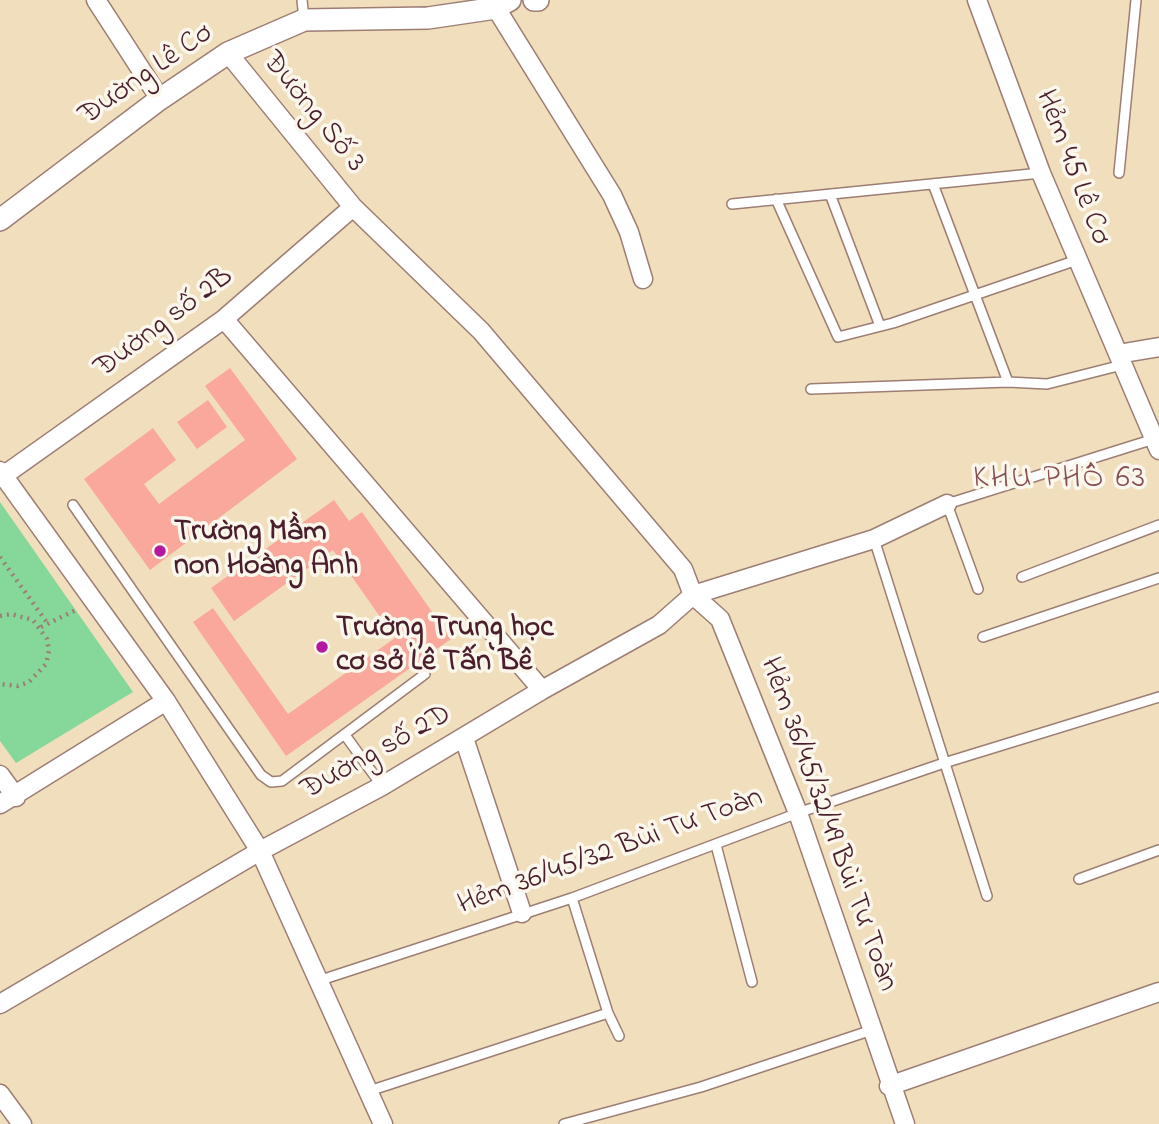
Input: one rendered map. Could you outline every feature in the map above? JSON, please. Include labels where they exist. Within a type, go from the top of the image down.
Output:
[{"type":"street","points":[[96,0],[160,99]]},
{"type":"street","name":"Hẻm 45 Lê Cơ","points":[[977,0],[1041,173],[1157,445]]},
{"type":"street","points":[[499,3],[612,195],[629,232],[643,279]]},
{"type":"street","name":"Đường Lê Cơ","points":[[0,220],[160,99],[228,54],[303,10],[428,18],[499,3]]},
{"type":"street","name":"Đường Số 3","points":[[228,54],[353,208]]},
{"type":"street","points":[[353,208],[481,331],[683,569],[693,595],[874,539],[947,504]]},
{"type":"street","name":"Đường số 2B","points":[[2,474],[225,319],[353,208]]},
{"type":"street","points":[[225,319],[542,690]]},
{"type":"street","points":[[1120,360],[1159,347]]},
{"type":"street","points":[[2,474],[166,701],[260,851],[321,980],[383,1124]]},
{"type":"street","name":"Đường số 2D","points":[[0,1004],[260,851],[382,786],[542,690],[659,625],[693,595]]},
{"type":"street","name":"Hẻm 36/45/32/49 Bùi Tư Toàn","points":[[693,595],[720,619],[798,813],[889,1086],[905,1124]]},
{"type":"street","points":[[0,775],[8,801],[166,701]]},
{"type":"street","points":[[464,738],[522,912]]},
{"type":"street","points":[[889,1086],[1159,992]]},
{"type":"street","points":[[0,1094],[22,1124]]},
{"type":"lane","points":[[1119,173],[1136,0]]},
{"type":"lane","points":[[732,204],[1041,173]]},
{"type":"lane","points":[[933,184],[1008,382]]},
{"type":"lane","points":[[830,194],[880,326]]},
{"type":"lane","points":[[776,200],[838,337],[880,326],[1077,260]]},
{"type":"lane","points":[[811,389],[1008,382],[1047,384],[1120,360]]},
{"type":"lane","points":[[978,590],[947,504],[1157,445]]},
{"type":"lane","points":[[73,505],[261,775],[271,782],[282,781],[425,674]]},
{"type":"lane","points":[[1022,577],[1159,525]]},
{"type":"lane","points":[[874,539],[987,896]]},
{"type":"lane","points":[[983,637],[1159,578]]},
{"type":"lane","name":"Hẻm 36/45/32 Bùi Tư Toàn","points":[[321,980],[522,912],[572,898],[798,813],[944,763],[1159,697]]},
{"type":"lane","points":[[345,735],[382,786]]},
{"type":"lane","points":[[716,845],[752,982]]},
{"type":"lane","points":[[1079,879],[1159,850]]},
{"type":"lane","points":[[572,898],[608,1013],[619,1036]]},
{"type":"lane","points":[[369,1091],[608,1013]]},
{"type":"lane","points":[[564,1124],[701,1087],[872,1030]]},
{"type":"path","points":[[0,557],[48,624]]},
{"type":"path","points":[[41,627],[94,601]]},
{"type":"path","points":[[0,616],[22,615],[41,627],[49,651],[39,674],[18,686],[0,684]]},
{"type":"green space","points":[[0,502],[133,692],[16,763],[0,741]]},
{"type":"building","points":[[230,368],[297,459],[150,570],[84,479],[153,428],[176,460],[144,484],[159,504],[245,440],[205,386]]},
{"type":"building","points":[[208,400],[227,427],[197,449],[177,422]]},
{"type":"building","points":[[334,500],[349,521],[362,512],[451,639],[286,756],[193,622],[213,608],[288,714],[395,638],[333,550],[234,621],[211,588]]},
{"type":"place","name":"Trường Mầm non Hoàng Anh","points":[[160,551]]},
{"type":"place","name":"Trường Trung học cơ sở Lê Tấn Bê","points":[[322,647]]},
{"type":"district","name":"KHU PHỐ 63","points":[[1060,481]]}]
